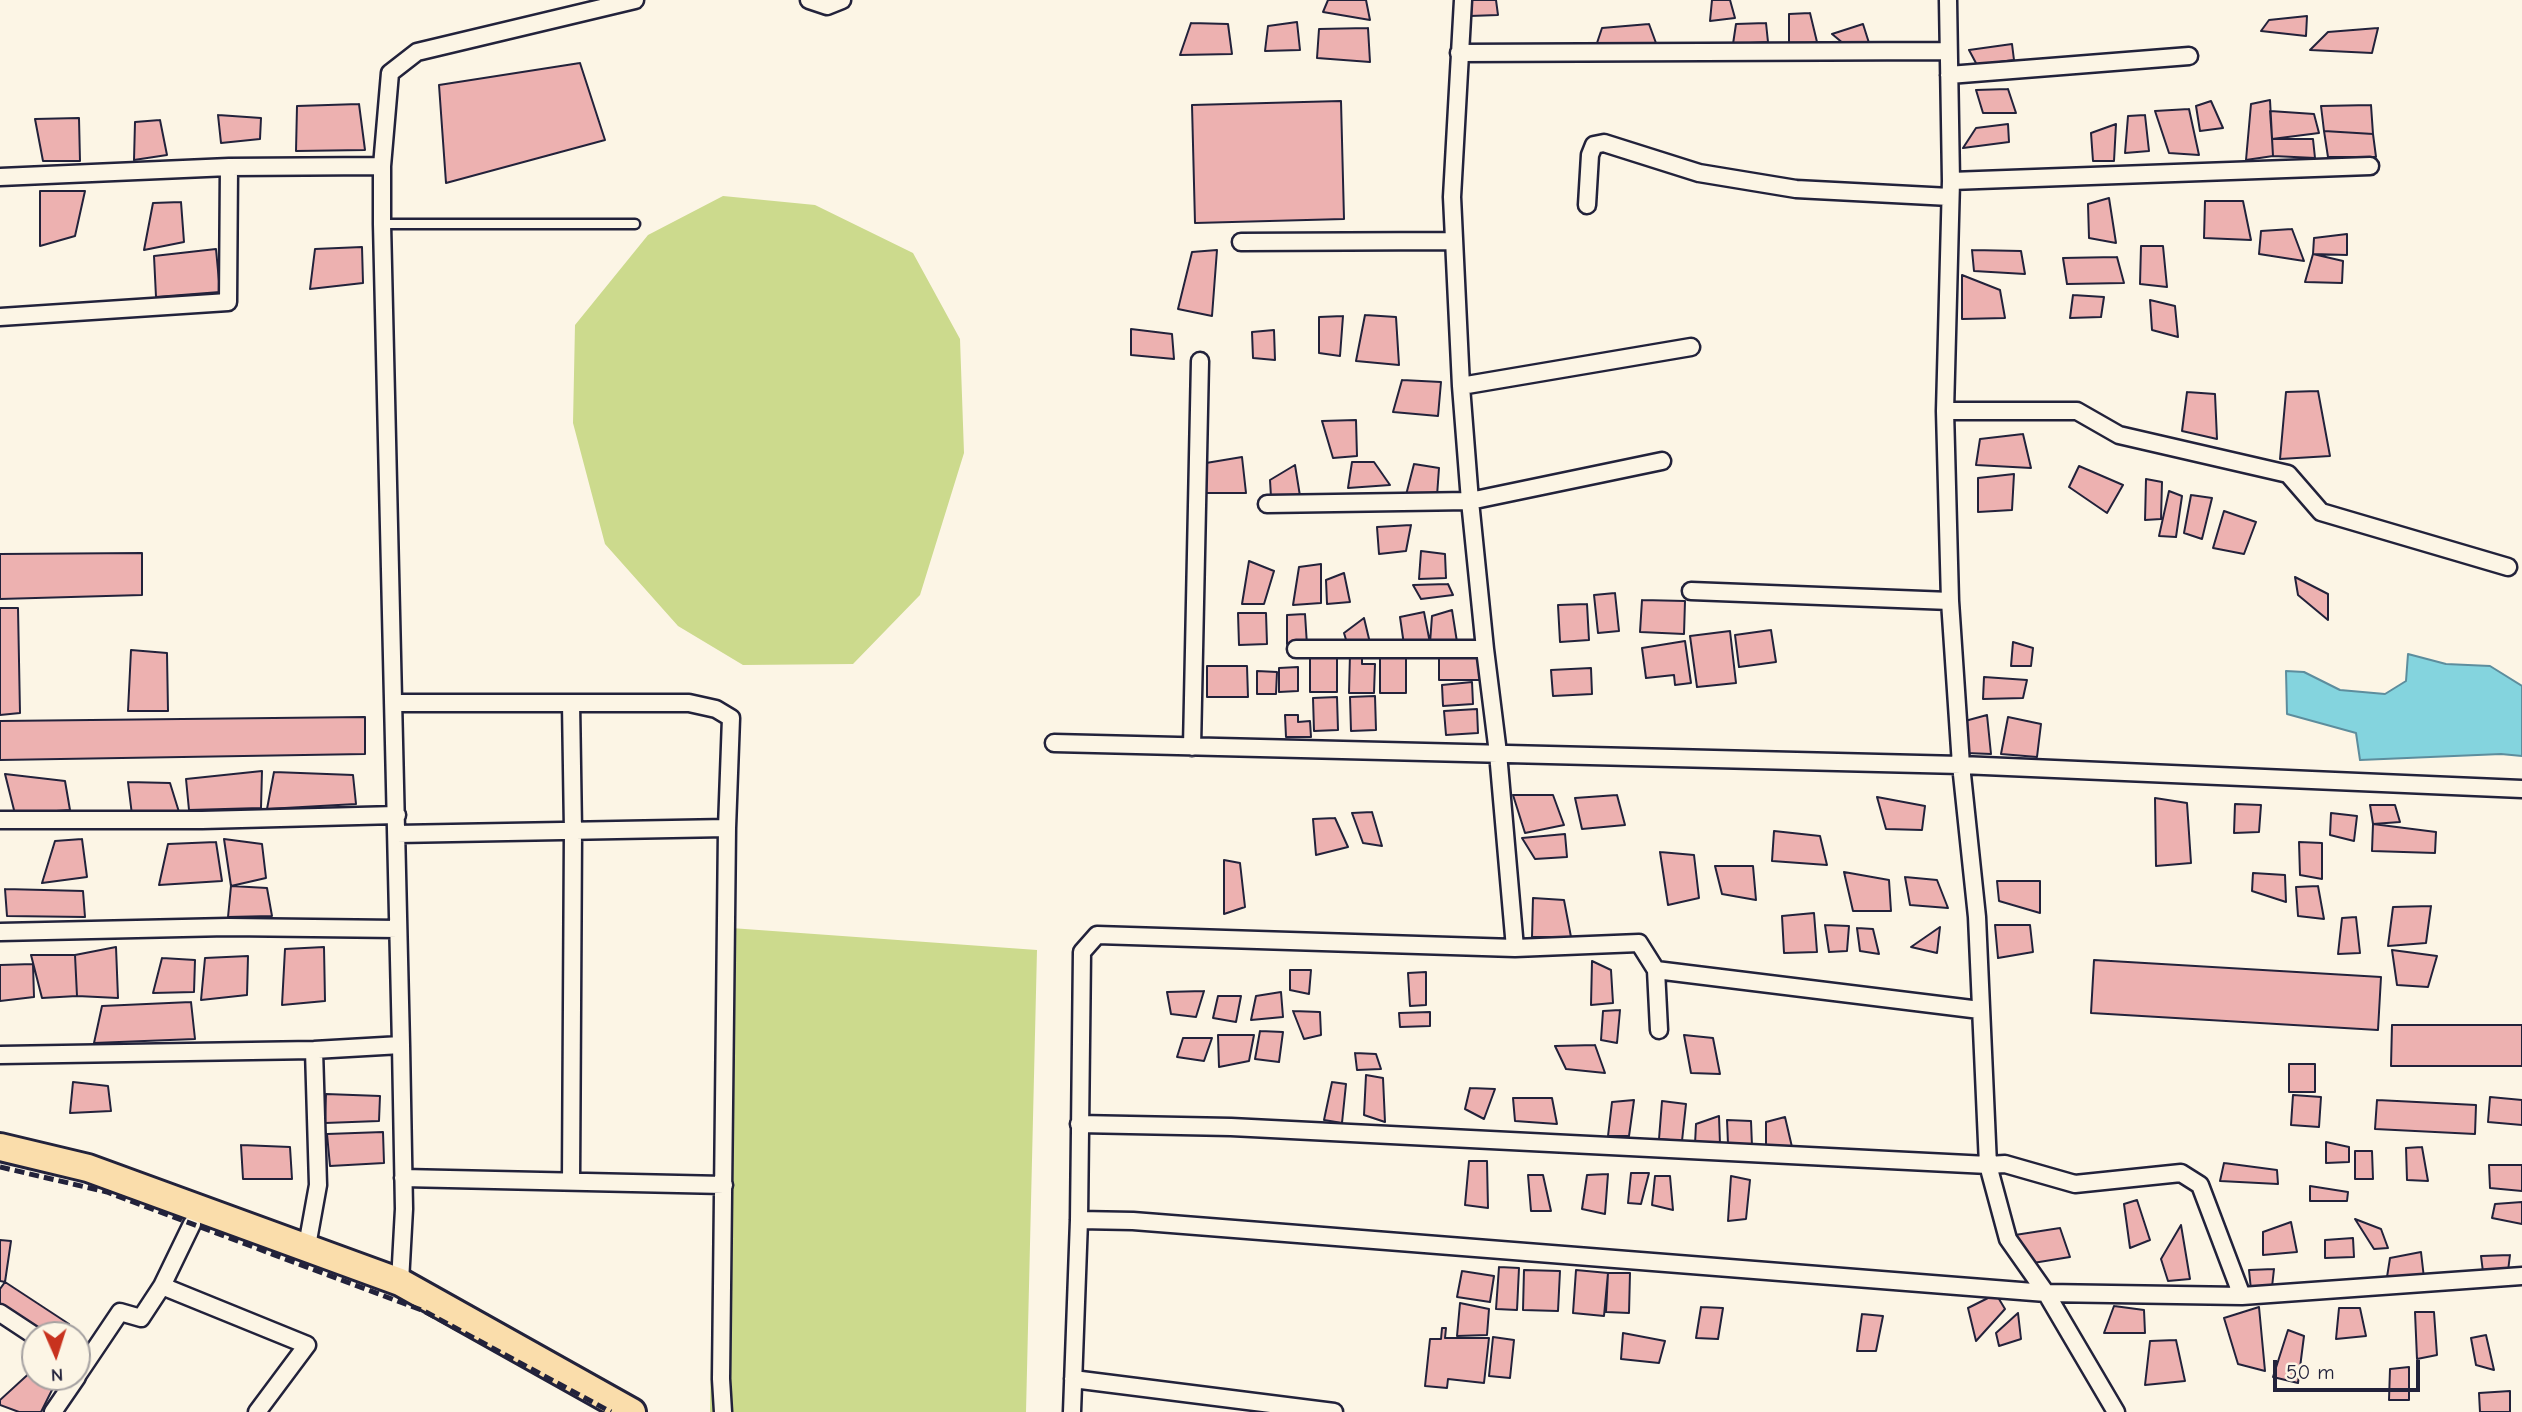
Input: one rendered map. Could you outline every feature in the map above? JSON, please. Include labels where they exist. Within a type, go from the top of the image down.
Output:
[{"type":"main road","points":[[0,1147],[88,1168],[400,1282],[632,1412]]},
{"type":"street","points":[[400,1282],[403,1178],[401,1045],[382,224],[382,166],[390,72],[417,52],[635,0]]},
{"type":"street","points":[[809,0],[827,6],[842,0]]},
{"type":"street","points":[[1463,0],[1452,197],[1461,386],[1485,649],[1499,753],[1515,948]]},
{"type":"street","points":[[1948,0],[1950,189],[1945,411],[1950,601],[1961,765],[1977,917],[1988,1165],[2008,1238],[2046,1293],[2116,1412]]},
{"type":"street","points":[[1460,53],[1948,51]]},
{"type":"street","points":[[1949,75],[2189,56]]},
{"type":"street","points":[[1587,205],[1590,155],[1594,145],[1604,143],[1699,173],[1796,189],[1950,189],[2370,166]]},
{"type":"street","points":[[0,177],[229,167],[382,166]]},
{"type":"street","points":[[0,317],[228,302],[229,167]]},
{"type":"street","points":[[1241,242],[1454,241]]},
{"type":"street","points":[[1461,386],[1691,347]]},
{"type":"street","points":[[1192,747],[1200,361]]},
{"type":"street","points":[[1945,411],[2077,411],[2119,435],[2288,474],[2321,512],[2508,567]]},
{"type":"street","points":[[1267,503],[1470,501],[1662,461]]},
{"type":"street","points":[[1691,591],[1950,601]]},
{"type":"street","points":[[1296,649],[1485,649]]},
{"type":"street","points":[[393,703],[689,703],[716,709],[731,718],[727,828],[721,1379],[723,1412]]},
{"type":"street","points":[[570,704],[573,831],[571,1181]]},
{"type":"street","points":[[1054,743],[1961,765],[2522,789]]},
{"type":"street","points":[[0,820],[202,820],[397,815]]},
{"type":"street","points":[[397,834],[727,828]]},
{"type":"street","points":[[0,932],[228,927],[398,929]]},
{"type":"street","points":[[1072,1412],[1079,1220],[1082,952],[1097,935],[1515,948],[1639,943],[1656,970],[1659,1030]]},
{"type":"street","points":[[1656,970],[1980,1010]]},
{"type":"street","points":[[0,1055],[314,1050],[401,1045]]},
{"type":"street","points":[[307,1246],[318,1185],[314,1050]]},
{"type":"street","points":[[1079,1124],[1231,1126],[2005,1164],[2075,1184],[2181,1173],[2200,1185],[2242,1296]]},
{"type":"street","points":[[403,1178],[724,1185]]},
{"type":"street","points":[[1079,1220],[1160,1223],[2046,1293],[2242,1296],[2522,1276]]},
{"type":"street","points":[[91,1353],[120,1312],[141,1318],[162,1286],[192,1224]]},
{"type":"street","points":[[162,1286],[307,1345],[257,1412]]},
{"type":"street","points":[[0,1314],[21,1327]]},
{"type":"street","points":[[1073,1379],[1334,1412]]},
{"type":"street","points":[[53,1412],[66,1391]]},
{"type":"lane","points":[[382,224],[635,224]]},
{"type":"green space","points":[[723,196],[815,205],[913,253],[960,339],[964,453],[920,595],[853,664],[743,665],[678,626],[605,544],[573,423],[575,325],[648,235]]},
{"type":"green space","points":[[717,927],[1037,950],[1026,1412],[710,1412]]},
{"type":"water","points":[[2408,654],[2446,664],[2490,666],[2522,686],[2522,756],[2501,754],[2360,760],[2356,733],[2287,714],[2286,671],[2304,672],[2340,690],[2385,694],[2406,681]]},
{"type":"building","points":[[1328,0],[1366,0],[1370,20],[1323,12]]},
{"type":"building","points":[[1469,0],[1496,0],[1498,15],[1470,16]]},
{"type":"building","points":[[1712,0],[1730,0],[1735,18],[1710,21]]},
{"type":"building","points":[[1810,13],[1817,42],[1789,46],[1789,14]]},
{"type":"building","points":[[2307,16],[2306,36],[2261,31],[2269,20]]},
{"type":"building","points":[[1297,22],[1300,50],[1265,51],[1268,26]]},
{"type":"building","points":[[1191,23],[1228,24],[1232,54],[1180,55]]},
{"type":"building","points":[[1766,23],[1768,42],[1733,44],[1736,24]]},
{"type":"building","points":[[1649,24],[1656,43],[1596,46],[1602,28]]},
{"type":"building","points":[[1863,24],[1869,43],[1844,44],[1832,34]]},
{"type":"building","points":[[1368,28],[1370,62],[1317,58],[1319,29]]},
{"type":"building","points":[[2378,28],[2372,53],[2310,50],[2328,32]]},
{"type":"building","points":[[2012,44],[2014,60],[1977,65],[1969,50]]},
{"type":"building","points":[[580,63],[605,140],[446,183],[439,85]]},
{"type":"building","points":[[2008,89],[2016,113],[1983,113],[1976,90]]},
{"type":"building","points":[[2270,100],[2273,156],[2246,160],[2251,104]]},
{"type":"building","points":[[1341,101],[1344,219],[1195,223],[1192,105]]},
{"type":"building","points":[[2211,101],[2223,128],[2200,131],[2196,106]]},
{"type":"building","points":[[359,104],[365,150],[296,151],[297,106]]},
{"type":"building","points":[[2371,105],[2373,134],[2324,131],[2321,106]]},
{"type":"building","points":[[2189,109],[2199,155],[2169,153],[2155,111]]},
{"type":"building","points":[[2270,111],[2314,114],[2319,133],[2272,139]]},
{"type":"building","points":[[218,115],[261,118],[260,139],[221,143]]},
{"type":"building","points":[[2145,115],[2149,151],[2125,153],[2128,116]]},
{"type":"building","points":[[79,118],[80,161],[43,161],[35,119]]},
{"type":"building","points":[[160,120],[167,155],[134,160],[135,122]]},
{"type":"building","points":[[2008,124],[2009,142],[1963,148],[1976,128]]},
{"type":"building","points":[[2116,124],[2114,161],[2093,161],[2091,133]]},
{"type":"building","points":[[2324,131],[2373,134],[2376,157],[2328,157]]},
{"type":"building","points":[[2272,139],[2313,139],[2315,158],[2273,156]]},
{"type":"building","points":[[40,191],[85,191],[75,236],[40,246]]},
{"type":"building","points":[[2109,198],[2116,243],[2089,238],[2088,204]]},
{"type":"building","points":[[2205,201],[2243,201],[2251,240],[2204,238]]},
{"type":"building","points":[[181,202],[184,242],[144,250],[153,203]]},
{"type":"building","points":[[2292,229],[2304,261],[2259,254],[2261,231]]},
{"type":"building","points":[[2347,234],[2347,255],[2313,254],[2314,238]]},
{"type":"building","points":[[2141,246],[2163,246],[2167,287],[2140,284]]},
{"type":"building","points":[[362,247],[363,283],[310,289],[315,249]]},
{"type":"building","points":[[216,249],[220,292],[156,297],[154,256]]},
{"type":"building","points":[[1217,250],[1212,316],[1178,309],[1192,252]]},
{"type":"building","points":[[1972,250],[2021,251],[2025,274],[1974,271]]},
{"type":"building","points":[[2313,254],[2343,261],[2342,283],[2305,282]]},
{"type":"building","points":[[2117,257],[2124,283],[2067,284],[2063,258]]},
{"type":"building","points":[[1962,275],[2000,290],[2005,318],[1962,319]]},
{"type":"building","points":[[2073,295],[2104,297],[2101,317],[2070,318]]},
{"type":"building","points":[[2150,300],[2175,306],[2178,337],[2152,330]]},
{"type":"building","points":[[1365,315],[1396,317],[1399,365],[1356,361]]},
{"type":"building","points":[[1343,316],[1340,356],[1319,353],[1319,317]]},
{"type":"building","points":[[1131,329],[1172,334],[1174,359],[1131,355]]},
{"type":"building","points":[[1274,330],[1275,360],[1253,358],[1252,332]]},
{"type":"building","points":[[1402,380],[1441,382],[1438,416],[1393,412]]},
{"type":"building","points":[[2318,391],[2330,456],[2280,459],[2286,392]]},
{"type":"building","points":[[2187,392],[2215,394],[2217,439],[2182,431]]},
{"type":"building","points":[[1356,420],[1357,456],[1333,458],[1322,421]]},
{"type":"building","points":[[2023,434],[2031,468],[1976,465],[1980,439]]},
{"type":"building","points":[[1242,457],[1246,493],[1204,493],[1206,463]]},
{"type":"building","points":[[1352,462],[1374,462],[1390,485],[1348,488]]},
{"type":"building","points":[[1414,464],[1439,468],[1437,496],[1406,495]]},
{"type":"building","points":[[1295,465],[1300,496],[1271,497],[1270,480]]},
{"type":"building","points":[[2079,466],[2123,485],[2107,513],[2069,487]]},
{"type":"building","points":[[2014,474],[2012,510],[1978,512],[1978,478]]},
{"type":"building","points":[[2146,479],[2162,482],[2161,519],[2145,520]]},
{"type":"building","points":[[2169,491],[2182,496],[2176,537],[2159,536]]},
{"type":"building","points":[[2191,495],[2212,498],[2202,539],[2184,533]]},
{"type":"building","points":[[2224,511],[2256,522],[2244,554],[2213,548]]},
{"type":"building","points":[[1411,525],[1406,551],[1379,554],[1377,527]]},
{"type":"building","points":[[1421,551],[1445,554],[1446,578],[1419,579]]},
{"type":"building","points":[[142,553],[142,595],[0,599],[0,554]]},
{"type":"building","points":[[1249,561],[1274,571],[1264,604],[1242,604]]},
{"type":"building","points":[[1321,564],[1321,603],[1293,605],[1299,567]]},
{"type":"building","points":[[1344,573],[1350,602],[1327,604],[1326,580]]},
{"type":"building","points":[[2295,577],[2328,594],[2328,620],[2298,595]]},
{"type":"building","points":[[1448,584],[1453,595],[1421,599],[1413,585]]},
{"type":"building","points":[[1615,593],[1619,631],[1598,633],[1594,595]]},
{"type":"building","points":[[1642,600],[1685,601],[1684,634],[1640,632]]},
{"type":"building","points":[[1587,604],[1589,640],[1560,642],[1558,605]]},
{"type":"building","points":[[0,608],[18,608],[20,713],[0,715]]},
{"type":"building","points":[[1452,610],[1457,642],[1430,643],[1432,616]]},
{"type":"building","points":[[1424,612],[1430,643],[1404,645],[1400,617]]},
{"type":"building","points":[[1238,613],[1266,613],[1267,644],[1239,645]]},
{"type":"building","points":[[1305,614],[1307,645],[1287,644],[1287,615]]},
{"type":"building","points":[[1364,618],[1370,643],[1347,643],[1344,633]]},
{"type":"building","points":[[1771,630],[1776,662],[1739,667],[1735,635]]},
{"type":"building","points":[[1730,631],[1736,683],[1697,687],[1690,636]]},
{"type":"building","points":[[1685,641],[1691,683],[1675,685],[1674,675],[1646,678],[1642,648]]},
{"type":"building","points":[[2013,642],[2033,648],[2031,666],[2011,666]]},
{"type":"building","points":[[131,650],[167,653],[168,711],[128,711]]},
{"type":"building","points":[[1310,650],[1337,650],[1337,692],[1310,692]]},
{"type":"building","points":[[1350,654],[1362,655],[1362,664],[1375,664],[1374,693],[1349,693]]},
{"type":"building","points":[[1380,656],[1406,657],[1406,693],[1380,693]]},
{"type":"building","points":[[1439,656],[1481,656],[1481,680],[1439,680]]},
{"type":"building","points":[[1207,666],[1247,666],[1248,697],[1207,697]]},
{"type":"building","points":[[1298,667],[1298,691],[1279,692],[1279,668]]},
{"type":"building","points":[[1591,668],[1592,694],[1553,696],[1551,670]]},
{"type":"building","points":[[1257,671],[1277,672],[1276,694],[1257,694]]},
{"type":"building","points":[[1984,677],[2027,680],[2023,698],[1983,699]]},
{"type":"building","points":[[1472,682],[1473,704],[1443,706],[1442,685]]},
{"type":"building","points":[[1375,696],[1376,730],[1351,731],[1350,697]]},
{"type":"building","points":[[1337,697],[1338,730],[1314,731],[1313,698]]},
{"type":"building","points":[[1477,709],[1478,733],[1446,735],[1444,711]]},
{"type":"building","points":[[1285,715],[1298,715],[1298,722],[1310,721],[1311,737],[1286,737]]},
{"type":"building","points":[[1987,715],[1991,754],[1966,753],[1965,721]]},
{"type":"building","points":[[365,717],[365,754],[0,760],[0,721]]},
{"type":"building","points":[[2008,717],[2041,724],[2037,757],[2001,754]]},
{"type":"building","points":[[262,771],[261,808],[189,810],[186,779]]},
{"type":"building","points":[[274,772],[353,775],[356,804],[267,809]]},
{"type":"building","points":[[5,774],[65,781],[70,810],[15,814]]},
{"type":"building","points":[[128,782],[170,783],[179,812],[132,815]]},
{"type":"building","points":[[1513,795],[1553,795],[1564,825],[1525,833]]},
{"type":"building","points":[[1617,795],[1625,825],[1582,829],[1575,798]]},
{"type":"building","points":[[1877,797],[1925,806],[1922,830],[1886,829]]},
{"type":"building","points":[[2155,798],[2187,803],[2191,863],[2156,866]]},
{"type":"building","points":[[2235,804],[2261,805],[2259,832],[2234,833]]},
{"type":"building","points":[[2370,805],[2395,805],[2400,822],[2373,824]]},
{"type":"building","points":[[1372,812],[1382,846],[1363,843],[1352,813]]},
{"type":"building","points":[[2331,813],[2357,816],[2354,841],[2330,835]]},
{"type":"building","points":[[1335,818],[1348,847],[1316,855],[1313,819]]},
{"type":"building","points":[[2373,824],[2436,832],[2435,853],[2372,851]]},
{"type":"building","points":[[1774,831],[1820,836],[1827,865],[1772,861]]},
{"type":"building","points":[[1565,834],[1567,857],[1535,859],[1522,838]]},
{"type":"building","points":[[82,839],[87,877],[42,883],[55,841]]},
{"type":"building","points":[[224,839],[262,844],[266,878],[231,886]]},
{"type":"building","points":[[216,842],[222,881],[159,885],[168,844]]},
{"type":"building","points":[[2299,842],[2322,843],[2322,879],[2300,875]]},
{"type":"building","points":[[1660,852],[1694,855],[1699,898],[1668,905]]},
{"type":"building","points":[[1224,860],[1240,863],[1245,907],[1224,914]]},
{"type":"building","points":[[1715,866],[1753,866],[1756,900],[1722,894]]},
{"type":"building","points":[[1844,872],[1889,880],[1891,911],[1853,911]]},
{"type":"building","points":[[2253,873],[2285,875],[2286,902],[2252,891]]},
{"type":"building","points":[[1905,877],[1937,880],[1948,908],[1910,905]]},
{"type":"building","points":[[1997,881],[2040,881],[2040,913],[1999,901]]},
{"type":"building","points":[[231,886],[267,888],[272,916],[228,917]]},
{"type":"building","points":[[2318,886],[2324,919],[2298,916],[2296,887]]},
{"type":"building","points":[[5,889],[83,891],[85,917],[7,916]]},
{"type":"building","points":[[1533,898],[1564,900],[1571,937],[1532,937]]},
{"type":"building","points":[[2431,906],[2426,943],[2388,946],[2393,907]]},
{"type":"building","points":[[1814,913],[1817,952],[1784,953],[1782,916]]},
{"type":"building","points":[[2356,917],[2360,953],[2338,954],[2342,918]]},
{"type":"building","points":[[1825,925],[1849,926],[1847,951],[1829,952]]},
{"type":"building","points":[[1995,925],[2030,925],[2033,952],[1998,958]]},
{"type":"building","points":[[1940,927],[1937,953],[1911,947]]},
{"type":"building","points":[[1857,928],[1873,929],[1879,954],[1860,951]]},
{"type":"building","points":[[116,947],[118,998],[77,996],[75,955]]},
{"type":"building","points":[[324,947],[325,1001],[282,1005],[285,949]]},
{"type":"building","points":[[2392,950],[2437,956],[2428,987],[2397,985]]},
{"type":"building","points":[[31,955],[75,955],[77,996],[42,998]]},
{"type":"building","points":[[248,956],[247,995],[201,1000],[205,958]]},
{"type":"building","points":[[162,958],[195,960],[194,992],[153,993]]},
{"type":"building","points":[[2094,960],[2381,977],[2378,1030],[2091,1013]]},
{"type":"building","points":[[1592,961],[1611,970],[1613,1003],[1591,1005]]},
{"type":"building","points":[[33,964],[34,997],[0,1001],[0,965]]},
{"type":"building","points":[[1290,970],[1311,970],[1309,994],[1290,990]]},
{"type":"building","points":[[1426,972],[1426,1005],[1410,1006],[1408,973]]},
{"type":"building","points":[[1204,991],[1196,1017],[1171,1014],[1167,992]]},
{"type":"building","points":[[1281,992],[1283,1017],[1251,1020],[1256,996]]},
{"type":"building","points":[[1218,996],[1241,996],[1236,1022],[1213,1018]]},
{"type":"building","points":[[191,1002],[195,1039],[94,1043],[102,1006]]},
{"type":"building","points":[[1620,1010],[1617,1043],[1601,1040],[1603,1011]]},
{"type":"building","points":[[1293,1011],[1320,1012],[1321,1035],[1304,1039]]},
{"type":"building","points":[[1430,1012],[1430,1026],[1400,1027],[1399,1013]]},
{"type":"building","points":[[2392,1025],[2522,1025],[2522,1066],[2391,1066]]},
{"type":"building","points":[[1260,1031],[1283,1032],[1279,1062],[1255,1059]]},
{"type":"building","points":[[1218,1035],[1254,1035],[1249,1061],[1219,1067]]},
{"type":"building","points":[[1684,1035],[1713,1038],[1720,1074],[1691,1073]]},
{"type":"building","points":[[1183,1038],[1212,1038],[1204,1061],[1177,1057]]},
{"type":"building","points":[[1595,1045],[1605,1073],[1566,1069],[1555,1046]]},
{"type":"building","points":[[1355,1053],[1376,1054],[1381,1069],[1357,1070]]},
{"type":"building","points":[[2289,1064],[2315,1064],[2315,1092],[2289,1092]]},
{"type":"building","points":[[1366,1075],[1383,1078],[1385,1122],[1364,1115]]},
{"type":"building","points":[[73,1082],[108,1086],[111,1111],[70,1113]]},
{"type":"building","points":[[1332,1082],[1346,1084],[1342,1123],[1324,1120]]},
{"type":"building","points":[[1470,1088],[1495,1089],[1484,1119],[1465,1109]]},
{"type":"building","points":[[326,1094],[380,1096],[379,1121],[325,1123]]},
{"type":"building","points":[[2293,1095],[2321,1097],[2319,1127],[2291,1125]]},
{"type":"building","points":[[2490,1097],[2522,1100],[2522,1125],[2488,1122]]},
{"type":"building","points":[[1513,1098],[1552,1098],[1557,1124],[1515,1121]]},
{"type":"building","points":[[1634,1100],[1629,1136],[1608,1136],[1612,1102]]},
{"type":"building","points":[[2377,1100],[2476,1105],[2475,1134],[2375,1129]]},
{"type":"building","points":[[1662,1101],[1686,1104],[1682,1141],[1659,1139]]},
{"type":"building","points":[[1719,1116],[1720,1144],[1695,1144],[1696,1124]]},
{"type":"building","points":[[1785,1117],[1792,1147],[1766,1149],[1766,1122]]},
{"type":"building","points":[[1727,1120],[1751,1121],[1752,1146],[1728,1144]]},
{"type":"building","points":[[383,1132],[384,1163],[330,1166],[327,1134]]},
{"type":"building","points":[[2326,1142],[2349,1147],[2349,1162],[2326,1163]]},
{"type":"building","points":[[241,1145],[290,1147],[292,1179],[243,1179]]},
{"type":"building","points":[[2422,1147],[2428,1181],[2407,1180],[2406,1148]]},
{"type":"building","points":[[2355,1151],[2372,1151],[2373,1179],[2355,1179]]},
{"type":"building","points":[[1469,1161],[1487,1161],[1488,1208],[1465,1205]]},
{"type":"building","points":[[2224,1163],[2277,1170],[2278,1184],[2220,1181]]},
{"type":"building","points":[[2489,1165],[2522,1165],[2522,1191],[2490,1188]]},
{"type":"building","points":[[1631,1173],[1649,1173],[1641,1204],[1628,1203]]},
{"type":"building","points":[[1608,1174],[1605,1214],[1582,1209],[1587,1175]]},
{"type":"building","points":[[1528,1175],[1543,1175],[1551,1211],[1531,1211]]},
{"type":"building","points":[[1655,1176],[1670,1176],[1673,1210],[1652,1205]]},
{"type":"building","points":[[1731,1176],[1750,1180],[1746,1219],[1728,1221]]},
{"type":"building","points":[[2310,1186],[2348,1192],[2347,1201],[2310,1201]]},
{"type":"building","points":[[2137,1200],[2150,1240],[2130,1248],[2124,1204]]},
{"type":"building","points":[[2522,1202],[2522,1224],[2492,1218],[2495,1204]]},
{"type":"building","points":[[2355,1219],[2381,1229],[2388,1248],[2374,1249]]},
{"type":"building","points":[[2291,1222],[2297,1252],[2263,1255],[2263,1232]]},
{"type":"building","points":[[2181,1225],[2190,1279],[2168,1281],[2161,1259]]},
{"type":"building","points":[[2060,1228],[2070,1257],[2033,1263],[2015,1235]]},
{"type":"building","points":[[2353,1238],[2354,1257],[2325,1258],[2325,1240]]},
{"type":"building","points":[[0,1240],[11,1241],[5,1282],[0,1281]]},
{"type":"building","points":[[2421,1252],[2424,1278],[2387,1277],[2390,1258]]},
{"type":"building","points":[[2510,1255],[2508,1271],[2483,1272],[2481,1256]]},
{"type":"building","points":[[1499,1267],[1519,1268],[1517,1310],[1496,1309]]},
{"type":"building","points":[[2274,1269],[2272,1287],[2251,1290],[2249,1270]]},
{"type":"building","points":[[1524,1270],[1560,1271],[1558,1311],[1523,1310]]},
{"type":"building","points":[[1576,1270],[1608,1273],[1604,1316],[1573,1313]]},
{"type":"building","points":[[1462,1271],[1494,1276],[1490,1302],[1457,1297]]},
{"type":"building","points":[[1608,1273],[1630,1273],[1629,1313],[1606,1312]]},
{"type":"building","points":[[5,1282],[64,1321],[21,1321],[21,1329],[0,1320],[0,1289]]},
{"type":"building","points":[[1996,1294],[2005,1309],[1976,1341],[1968,1308]]},
{"type":"building","points":[[1460,1303],[1489,1309],[1487,1335],[1457,1336]]},
{"type":"building","points":[[2114,1306],[2144,1310],[2145,1333],[2104,1333]]},
{"type":"building","points":[[1701,1307],[1723,1308],[1718,1339],[1696,1338]]},
{"type":"building","points":[[2259,1307],[2265,1371],[2238,1364],[2224,1318]]},
{"type":"building","points":[[2339,1308],[2360,1308],[2366,1336],[2336,1339]]},
{"type":"building","points":[[2415,1312],[2434,1312],[2437,1355],[2417,1359]]},
{"type":"building","points":[[2018,1313],[2021,1339],[1999,1346],[1996,1333]]},
{"type":"building","points":[[1862,1314],[1883,1316],[1876,1351],[1857,1351]]},
{"type":"building","points":[[1442,1328],[1446,1328],[1445,1338],[1489,1338],[1484,1383],[1448,1379],[1447,1388],[1425,1386],[1430,1339],[1441,1339]]},
{"type":"building","points":[[2288,1330],[2304,1336],[2298,1383],[2273,1377]]},
{"type":"building","points":[[1623,1333],[1665,1341],[1659,1363],[1621,1359]]},
{"type":"building","points":[[2486,1335],[2494,1370],[2476,1365],[2471,1338]]},
{"type":"building","points":[[1493,1337],[1514,1340],[1510,1378],[1489,1376]]},
{"type":"building","points":[[2176,1340],[2185,1381],[2145,1385],[2150,1341]]},
{"type":"building","points":[[2409,1367],[2409,1400],[2389,1400],[2390,1369]]},
{"type":"building","points":[[21,1381],[21,1391],[52,1391],[41,1412],[19,1412],[0,1405],[0,1400]]},
{"type":"building","points":[[2510,1391],[2510,1412],[2480,1412],[2479,1393]]},
{"type":"railway","points":[[0,1167],[107,1192],[424,1311],[611,1412]]}]
